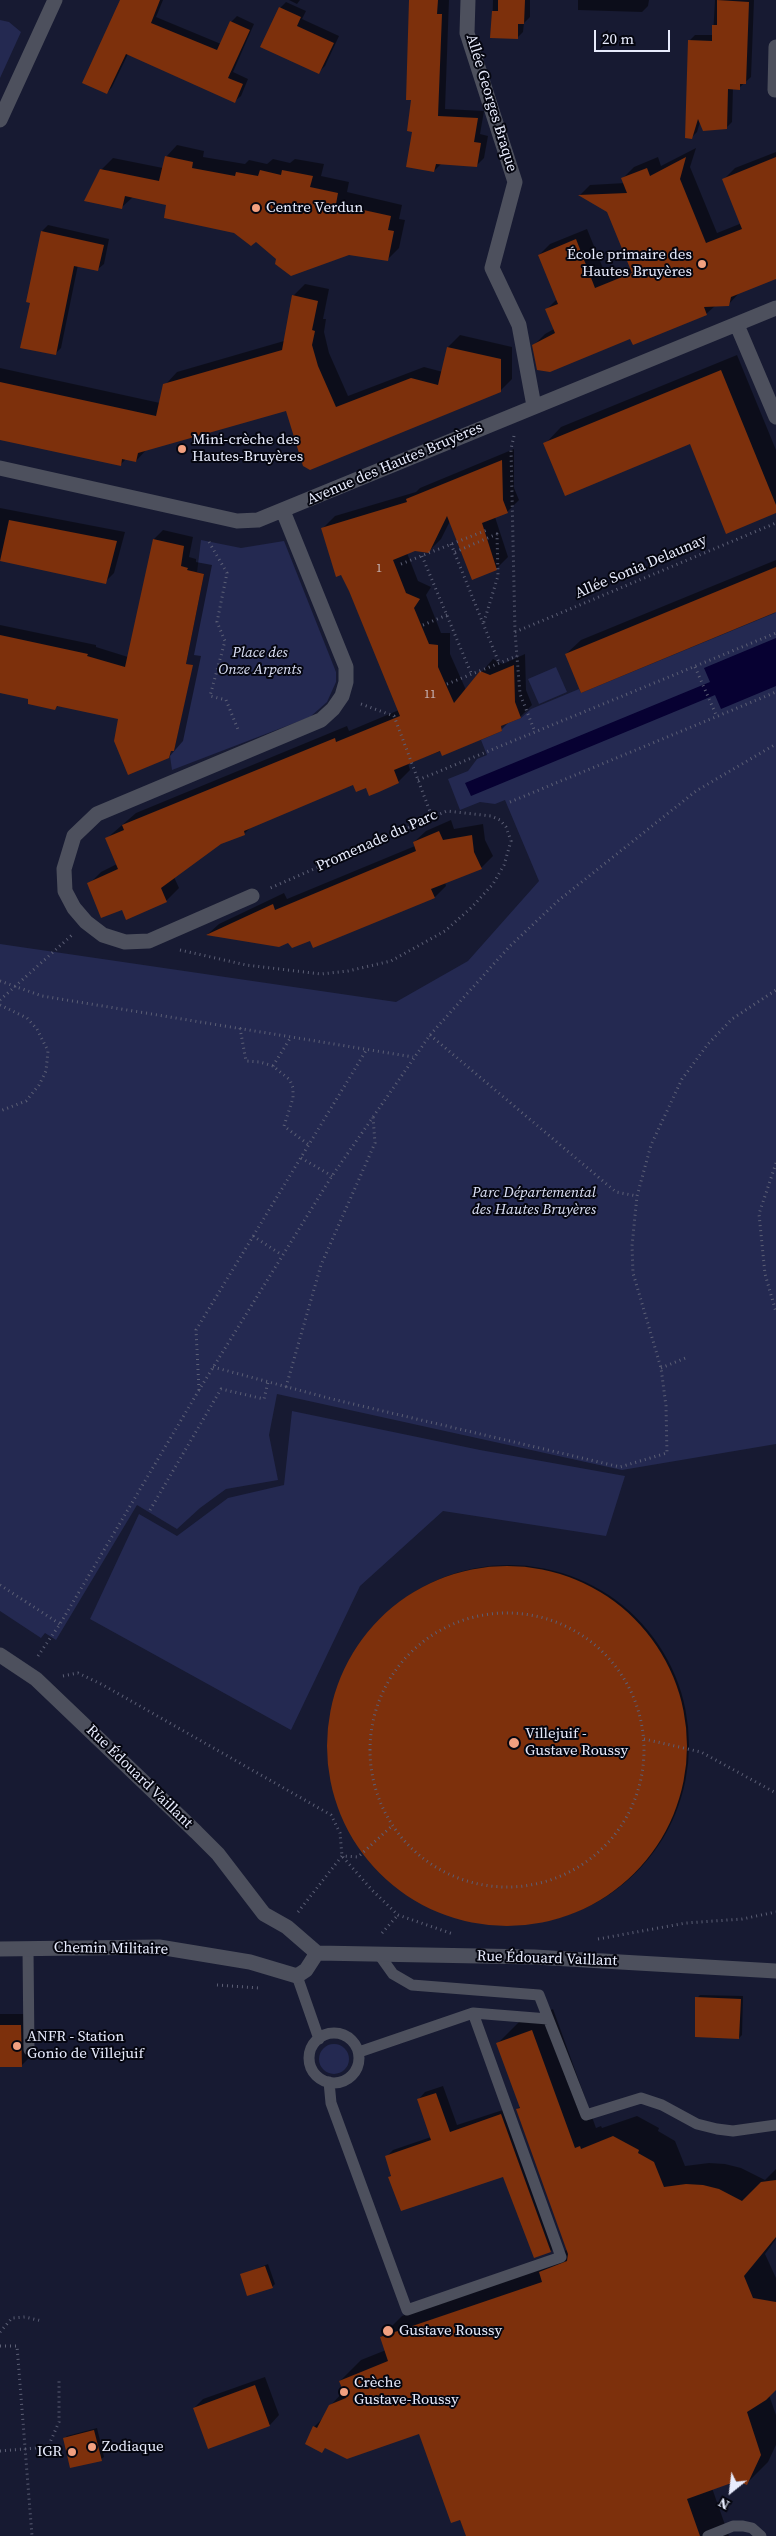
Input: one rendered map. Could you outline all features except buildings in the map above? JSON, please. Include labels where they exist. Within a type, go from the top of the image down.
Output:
[{"type":"street","points":[[0,120],[55,0]]},
{"type":"street","name":"Allée Georges Braque","points":[[468,0],[467,33],[515,182],[492,268],[518,325],[528,409]]},
{"type":"street","points":[[775,90],[776,47]]},
{"type":"street","name":"Avenue des Hautes Bruyères","points":[[0,468],[237,521],[258,520],[776,308]]},
{"type":"street","points":[[737,325],[776,417]]},
{"type":"street","points":[[252,896],[150,941],[125,942],[103,935],[86,922],[74,908],[65,891],[64,869],[74,836],[97,814],[321,720],[333,709],[342,696],[346,682],[346,667],[283,511]]},
{"type":"street","name":"Rue Édouard Vaillant","points":[[0,1655],[36,1679],[218,1854],[264,1914],[287,1927]]},
{"type":"street","points":[[287,1927],[317,1953],[306,1970],[296,1976]]},
{"type":"street","name":"Chemin Militaire","points":[[0,1949],[159,1947],[250,1962],[296,1976]]},
{"type":"street","name":"Rue Édouard Vaillant","points":[[317,1953],[534,1957],[776,1971]]},
{"type":"lane","points":[[28,1949],[29,2050]]},
{"type":"lane","points":[[378,1953],[392,1974],[412,1985],[539,1995],[586,2115],[641,2098],[662,2105],[697,2124],[717,2130],[733,2131],[776,2125]]},
{"type":"lane","points":[[296,1976],[319,2039]]},
{"type":"lane","points":[[359,2052],[473,2013],[548,2019]]},
{"type":"lane","points":[[329,2082],[331,2103],[407,2310],[561,2257],[473,2013]]},
{"type":"lane","points":[[342,2034],[350,2038],[359,2052],[359,2060],[353,2075],[346,2080],[329,2082],[319,2078],[311,2068],[310,2052],[319,2039],[326,2035],[342,2034]]},
{"type":"lane","points":[[708,2536],[733,2526],[743,2526],[752,2528],[761,2536]]},
{"type":"path","points":[[528,409],[511,449],[515,632],[520,694],[535,732]]},
{"type":"path","name":"Allée Sonia Delaunay","points":[[515,632],[776,523]]},
{"type":"path","points":[[401,564],[487,530]]},
{"type":"path","points":[[455,552],[497,534],[498,576],[483,625]]},
{"type":"path","points":[[209,542],[227,573],[217,622],[225,641],[210,696],[226,700],[240,735]]},
{"type":"path","points":[[451,544],[498,663]]},
{"type":"path","points":[[422,556],[471,673]]},
{"type":"path","points":[[422,625],[447,615]]},
{"type":"path","points":[[418,780],[776,633]]},
{"type":"path","points":[[447,684],[517,656]]},
{"type":"path","points":[[695,666],[717,717]]},
{"type":"path","points":[[510,802],[776,692]]},
{"type":"path","points":[[342,696],[394,716],[432,817]]},
{"type":"path","points":[[35,1660],[60,1624],[282,1254],[332,1176],[430,1035],[509,947],[559,900],[696,791],[776,744]]},
{"type":"path","name":"Promenade du Parc","points":[[150,941],[190,953],[289,971],[321,974],[348,971],[391,961],[445,931],[472,907],[493,884],[509,854],[511,841],[506,827],[500,820],[490,816],[446,811],[252,896]]},
{"type":"path","points":[[0,1000],[86,922]]},
{"type":"path","points":[[0,981],[42,996],[413,1057]]},
{"type":"path","points":[[213,1367],[286,1387],[620,1467],[667,1453],[666,1406],[661,1368],[633,1274],[632,1246],[637,1196],[652,1145],[682,1079],[708,1044],[732,1019],[776,990]]},
{"type":"path","points":[[0,1005],[27,1018],[37,1029],[48,1051],[46,1071],[39,1085],[26,1101],[0,1111]]},
{"type":"path","points":[[240,1028],[246,1062],[260,1062],[273,1066],[290,1080],[293,1088],[292,1098],[284,1126],[309,1145]]},
{"type":"path","points":[[430,1035],[616,1192],[637,1196]]},
{"type":"path","points":[[273,1066],[291,1037]]},
{"type":"path","points":[[199,1390],[196,1330],[367,1049]]},
{"type":"path","points":[[286,1387],[321,1265],[375,1143],[373,1117]]},
{"type":"path","points":[[301,1158],[332,1176]]},
{"type":"path","points":[[776,1163],[759,1214],[765,1274],[776,1312]]},
{"type":"path","points":[[253,1236],[282,1254]]},
{"type":"path","points":[[661,1368],[688,1357]]},
{"type":"path","points":[[150,1510],[221,1389],[264,1399],[268,1382]]},
{"type":"path","points":[[0,1585],[60,1624]]},
{"type":"path","points":[[507,1613],[529,1615],[551,1621],[572,1630],[608,1657],[622,1675],[632,1695],[644,1738],[640,1784],[633,1805],[622,1825],[608,1843],[592,1858],[552,1880],[508,1887],[485,1885],[463,1880],[423,1858],[406,1843],[393,1825],[382,1805],[374,1784],[370,1739],[381,1695],[392,1675],[423,1642],[462,1620],[507,1613]]},
{"type":"path","points":[[59,1676],[78,1674],[103,1684],[331,1815],[340,1833],[342,1856],[398,1915],[458,1936]]},
{"type":"path","points":[[644,1738],[701,1752],[776,1794]]},
{"type":"path","points":[[342,1856],[358,1857],[393,1825]]},
{"type":"path","points":[[287,1927],[342,1856]]},
{"type":"path","points":[[589,1940],[686,1924],[742,1919],[776,1912]]},
{"type":"path","points":[[0,2332],[12,2318],[25,2317],[42,2321]]},
{"type":"path","points":[[0,2346],[17,2346],[32,2536]]},
{"type":"path","points":[[0,2451],[48,2447],[59,2422],[59,2380]]},
{"type":"green space","points":[[0,20],[9,22],[21,32],[0,78]]},
{"type":"green space","name":"Place des Onze Arpents","points":[[201,540],[241,548],[284,541],[336,672],[336,682],[327,702],[310,717],[172,770],[170,756],[171,751],[174,751],[192,665],[186,664],[204,574],[197,572]]},
{"type":"green space","name":"Parc Départemental des Hautes Bruyères","points":[[776,608],[776,1444],[622,1470],[277,1394],[269,1435],[278,1480],[226,1489],[200,1508],[177,1529],[137,1505],[56,1640],[45,1633],[41,1638],[0,1611],[0,944],[396,1002],[468,961],[539,881],[505,800],[495,804],[480,802],[460,810],[448,779],[468,771],[477,759],[487,755],[481,740],[502,731],[501,726],[521,718],[531,709],[579,689],[581,693],[775,613]]},
{"type":"green space","points":[[556,667],[567,692],[539,704],[528,679]]},
{"type":"green space","points":[[292,1411],[480,1450],[625,1476],[606,1536],[443,1511],[360,1586],[291,1730],[90,1619],[139,1514],[177,1536],[228,1498],[284,1485]]},
{"type":"green space","points":[[334,2044],[340,2045],[348,2053],[348,2065],[340,2073],[334,2074],[328,2073],[320,2065],[319,2059],[320,2053],[328,2045]]},
{"type":"shaded area","points":[[776,638],[776,686],[721,709],[715,695],[471,796],[465,783],[710,682],[704,668]]},
{"type":"place","name":"Centre Verdun","points":[[256,208]]},
{"type":"place","name":"École primaire des Hautes Bruyères","points":[[702,264]]},
{"type":"place","name":"Mini-crèche des Hautes-Bruyères","points":[[182,449]]},
{"type":"place","name":"Villejuif - Gustave Roussy","points":[[514,1743]]},
{"type":"place","name":"ANFR - Station Gonio de Villejuif","points":[[17,2046]]},
{"type":"place","name":"Gustave Roussy","points":[[388,2331]]},
{"type":"place","name":"Crèche Gustave-Roussy","points":[[344,2392]]},
{"type":"place","name":"Zodiaque","points":[[92,2447]]},
{"type":"place","name":"IGR","points":[[72,2452]]}]
